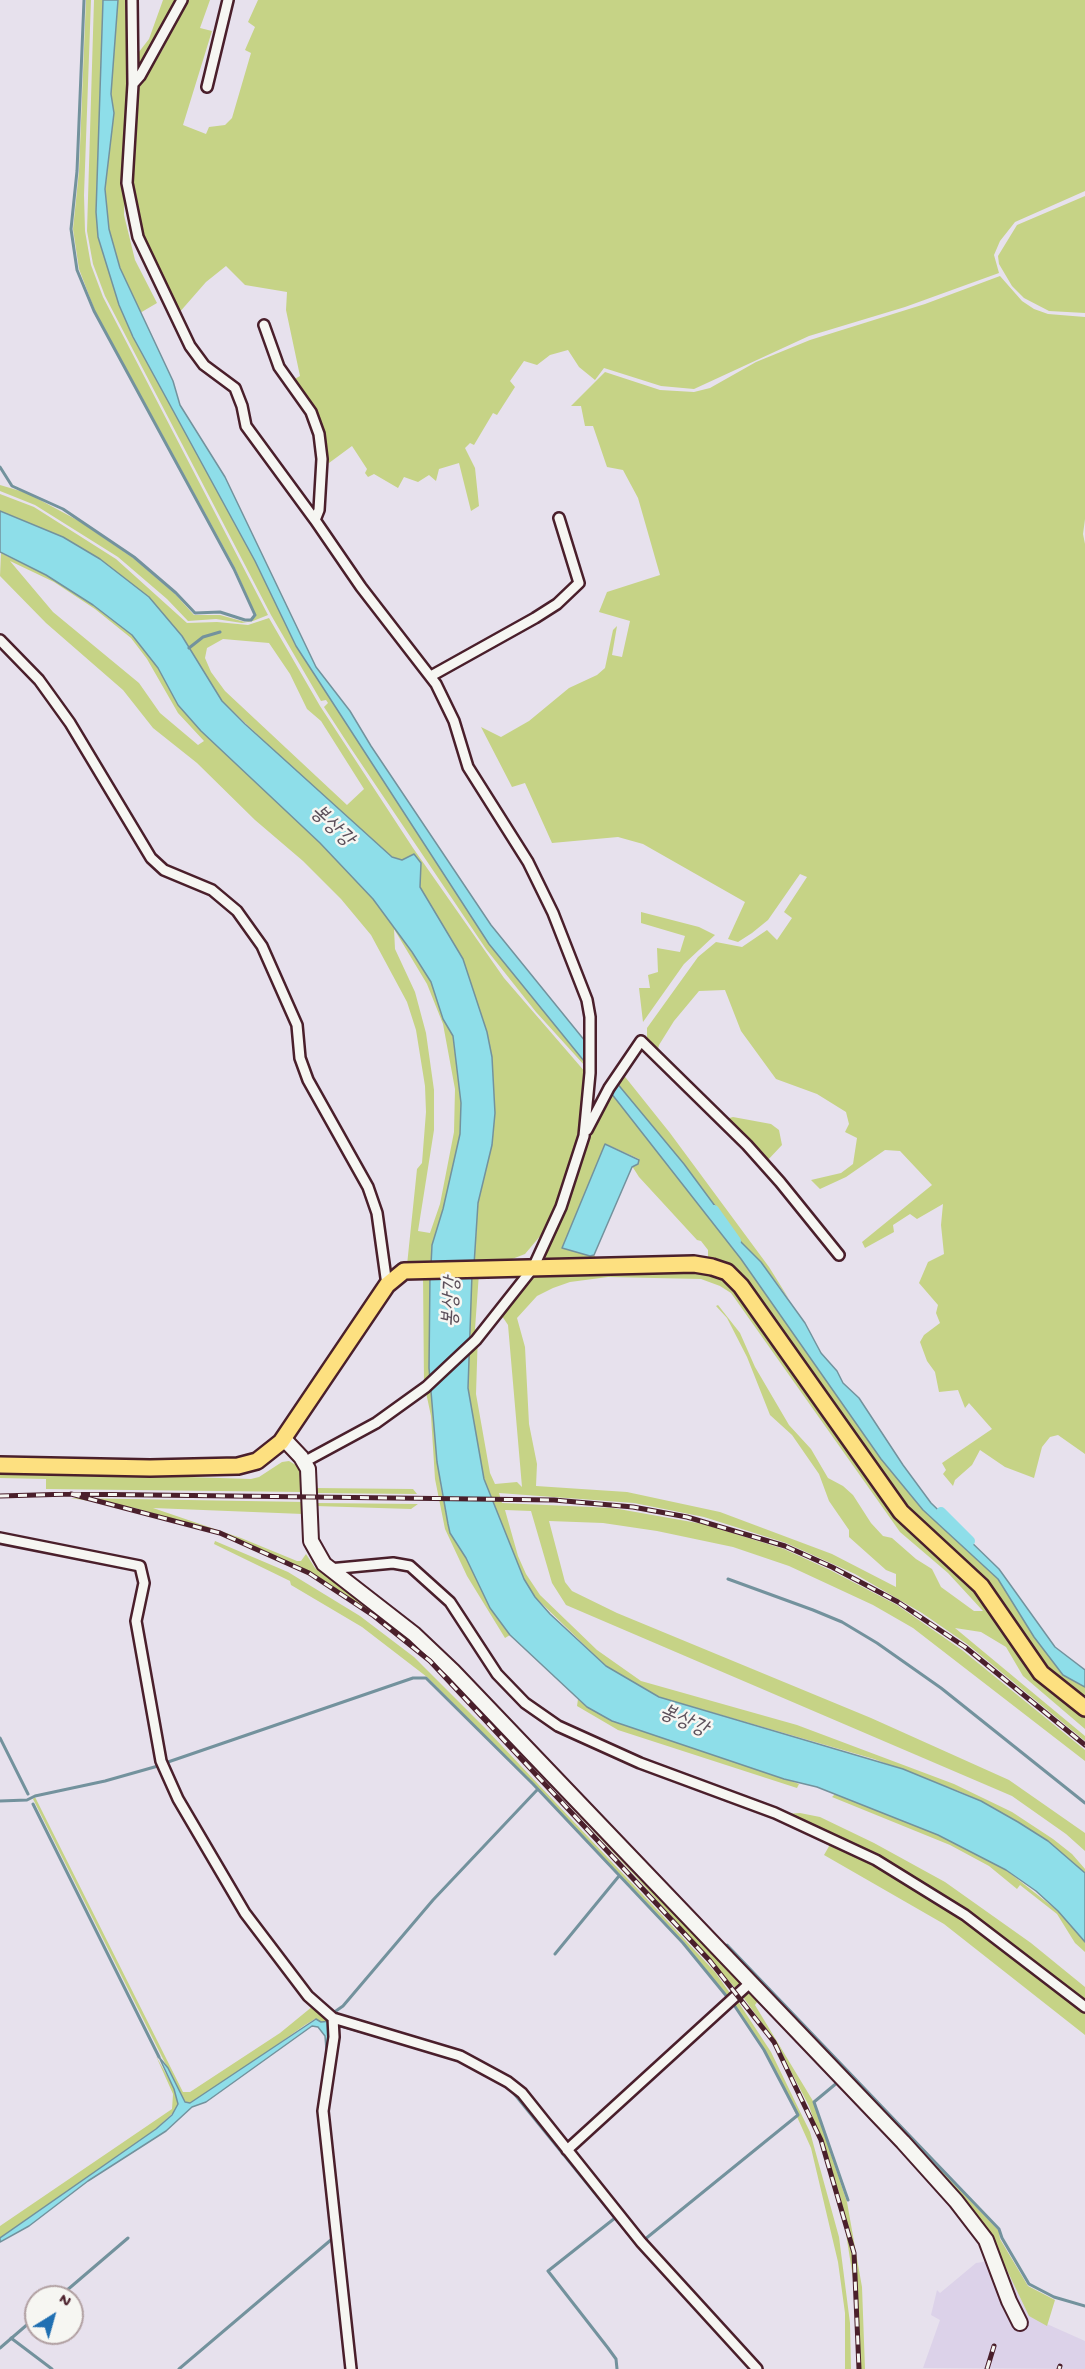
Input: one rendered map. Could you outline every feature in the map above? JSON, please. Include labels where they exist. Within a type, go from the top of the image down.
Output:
[{"type":"main road","points":[[0,1465],[56,1468],[238,1466],[264,1457],[284,1439],[387,1285],[398,1274],[411,1270],[694,1264],[727,1272],[741,1286],[901,1512],[981,1586],[1041,1673],[1085,1708]]},
{"type":"street","points":[[132,0],[133,84],[127,183],[138,237],[190,346],[204,365],[235,388],[246,426],[361,587],[431,676],[454,720],[468,766],[542,889],[568,946],[587,1000],[590,1073],[584,1136]]},
{"type":"street","points":[[133,84],[140,76],[182,0]]},
{"type":"street","points":[[207,87],[228,0]]},
{"type":"street","points":[[264,325],[279,367],[304,401],[319,434],[322,459],[319,510],[315,520]]},
{"type":"street","points":[[431,676],[535,618],[557,604],[579,583],[559,518]]},
{"type":"street","points":[[0,640],[39,680],[70,723],[151,858],[164,870],[212,890],[237,911],[262,946],[297,1025],[300,1058],[308,1080],[371,1196],[377,1212],[387,1285]]},
{"type":"street","points":[[304,1462],[375,1423],[426,1387],[476,1340],[533,1268],[561,1207],[584,1136],[609,1088],[641,1041],[747,1145],[780,1182],[838,1255]]},
{"type":"street","points":[[284,1439],[304,1462],[311,1484],[311,1541],[329,1569],[414,1634],[453,1671],[850,2085],[968,2215],[993,2253],[1009,2301],[1020,2323]]},
{"type":"street","points":[[0,1538],[135,1565],[142,1569],[144,1583],[136,1621],[161,1761],[178,1799],[245,1913],[308,1996],[333,2018],[441,2050],[493,2072],[522,2093],[641,2242],[757,2369]]},
{"type":"street","points":[[329,1569],[393,1563],[410,1566],[450,1602],[497,1674],[525,1702],[558,1726],[640,1763],[785,1817],[876,1860],[965,1915],[1085,2007]]},
{"type":"street","points":[[567,2150],[750,1982]]},
{"type":"street","points":[[333,2018],[334,2037],[323,2111],[351,2369]]},
{"type":"shaded area","points":[[1002,2259],[1029,2316],[1085,2341],[1085,2369],[923,2368],[940,2320],[931,2315],[937,2290],[940,2293],[976,2263]]},
{"type":"green space","points":[[86,0],[91,0],[84,195],[85,231],[91,265],[103,297],[268,615],[253,621],[242,623],[216,619],[188,621],[167,599],[118,557],[35,505],[0,491],[0,485],[27,493],[79,521],[133,558],[175,594],[194,615],[220,615],[245,622],[256,616],[235,568],[95,311],[79,269],[73,229],[79,171]]},
{"type":"green space","points":[[94,0],[103,0],[96,212],[133,337],[255,561],[296,646],[489,944],[560,1029],[584,1061],[585,1066],[536,1012],[486,949],[324,707],[328,703],[326,700],[321,701],[271,615],[105,296],[93,264],[87,231]]},
{"type":"green space","points":[[118,0],[129,0],[124,215],[135,260],[157,303],[140,313],[120,268],[109,229],[105,189],[114,113],[111,94]]},
{"type":"green space","points":[[163,0],[180,0],[136,75],[135,57],[149,39]]},
{"type":"green space","points":[[186,0],[210,0],[200,28],[212,31],[183,125],[206,134],[209,127],[225,125],[232,118],[251,53],[245,50],[255,27],[248,22],[258,0],[1085,0],[1085,191],[1015,222],[1000,241],[994,255],[999,273],[905,307],[809,336],[694,389],[661,386],[604,368],[595,380],[579,367],[568,350],[550,355],[537,365],[524,361],[510,381],[515,387],[497,415],[493,413],[474,445],[470,443],[465,448],[475,468],[479,506],[471,511],[459,463],[439,469],[436,481],[429,475],[418,482],[404,477],[398,488],[374,474],[368,477],[365,473],[367,469],[352,446],[329,463],[324,439],[311,407],[291,381],[300,376],[286,310],[287,292],[245,285],[226,266],[206,282],[178,314],[141,239],[131,187],[136,91],[163,49]]},
{"type":"green space","points":[[1085,196],[1085,313],[1049,311],[1024,298],[1012,286],[999,264],[998,256],[1017,225]]},
{"type":"green space","points":[[1000,276],[1022,301],[1034,309],[1048,314],[1085,317],[1085,519],[1083,534],[1085,544],[1085,1454],[1058,1435],[1050,1437],[1042,1447],[1034,1478],[1005,1467],[980,1450],[972,1465],[955,1480],[953,1486],[943,1474],[946,1470],[942,1463],[992,1429],[969,1403],[965,1408],[958,1390],[939,1392],[935,1372],[927,1361],[920,1342],[924,1335],[940,1323],[936,1313],[938,1305],[919,1283],[928,1262],[944,1254],[941,1225],[943,1204],[917,1219],[910,1214],[893,1225],[894,1232],[865,1248],[862,1242],[932,1185],[900,1151],[885,1150],[846,1177],[820,1189],[811,1180],[841,1173],[853,1164],[857,1138],[845,1132],[849,1124],[846,1112],[817,1094],[776,1079],[741,1031],[725,990],[699,991],[674,1021],[659,1045],[657,1053],[647,1041],[647,1028],[698,957],[716,942],[742,947],[767,930],[777,940],[792,918],[784,912],[807,877],[800,874],[768,920],[752,933],[738,942],[728,939],[745,902],[643,844],[618,837],[552,843],[525,783],[512,787],[481,727],[501,737],[529,721],[569,688],[597,675],[605,668],[613,630],[617,626],[612,655],[622,657],[630,621],[599,612],[607,592],[660,575],[638,498],[623,470],[607,467],[593,426],[585,426],[581,406],[571,406],[605,372],[660,390],[694,392],[710,388],[756,362],[810,340],[925,304]]},
{"type":"green space","points":[[0,494],[34,507],[116,559],[187,623],[217,622],[248,625],[269,618],[320,706],[413,848],[504,978],[586,1073],[578,1138],[567,1178],[541,1235],[525,1254],[507,1261],[474,1265],[478,1203],[492,1145],[495,1113],[492,1057],[463,959],[420,887],[419,876],[402,860],[392,857],[222,701],[182,636],[63,537],[0,511]],"holes":[[[223,639],[269,643],[290,674],[307,709],[321,721],[364,789],[347,805],[225,691],[211,672],[205,658],[207,648]]]},
{"type":"green space","points":[[1,553],[46,575],[93,605],[132,635],[158,668],[178,705],[201,731],[320,843],[373,899],[393,924],[431,982],[453,1036],[461,1103],[460,1134],[443,1209],[432,1245],[431,1265],[407,1265],[417,1169],[422,1163],[426,1112],[425,1086],[416,1030],[407,1002],[371,935],[341,899],[303,861],[255,820],[197,763],[153,728],[123,690],[46,623],[0,576]],"holes":[[[10,561],[54,582],[95,609],[131,638],[147,659],[178,713],[204,741],[198,745],[160,713],[139,683],[53,612]],[[394,929],[427,984],[443,1024],[455,1089],[454,1132],[440,1204],[430,1233],[418,1231],[434,1130],[434,1090],[426,1033],[415,992],[395,949]]]},
{"type":"green space","points":[[641,912],[699,927],[715,935],[684,964],[643,1022],[639,988],[650,988],[648,975],[658,972],[657,948],[680,952],[685,936],[641,923]]},
{"type":"green space","points":[[622,1073],[670,1133],[769,1267],[789,1299],[761,1262],[723,1224],[718,1210],[684,1164],[616,1083]]},
{"type":"green space","points":[[611,1093],[741,1259],[881,1459],[923,1510],[998,1579],[1034,1637],[1063,1675],[1085,1687],[1085,1703],[1058,1683],[924,1531],[730,1269],[545,1261],[547,1247],[586,1146]],"holes":[[[606,1144],[639,1159],[632,1166],[639,1177],[697,1240],[701,1241],[708,1250],[708,1259],[597,1259],[594,1255],[590,1256],[563,1248]]]},
{"type":"green space","points":[[733,1117],[771,1124],[779,1130],[782,1145],[766,1162],[726,1119]]},
{"type":"green space","points":[[698,1269],[720,1277],[739,1295],[896,1515],[910,1531],[966,1581],[1032,1673],[1085,1717],[1085,1729],[1023,1676],[1006,1647],[981,1632],[955,1628],[1085,1736],[1085,1741],[967,1644],[922,1613],[855,1574],[786,1543],[704,1517],[634,1503],[499,1493],[502,1503],[613,1508],[703,1524],[784,1549],[897,1605],[962,1650],[1085,1750],[1085,1761],[913,1628],[873,1605],[789,1566],[733,1547],[657,1531],[603,1523],[549,1521],[565,1582],[572,1591],[617,1613],[871,1718],[1009,1780],[1085,1833],[1085,1851],[1066,1834],[1012,1796],[566,1605],[552,1583],[531,1511],[505,1510],[518,1556],[526,1574],[540,1595],[597,1650],[641,1681],[797,1725],[954,1784],[1012,1812],[1053,1839],[1072,1854],[1085,1869],[1085,1873],[1048,1841],[981,1801],[961,1792],[874,1759],[659,1697],[606,1666],[535,1597],[524,1579],[484,1479],[468,1388],[472,1274],[479,1273],[475,1329],[478,1332],[476,1394],[490,1473],[495,1484],[517,1482],[522,1487],[508,1325],[502,1316],[532,1274]],"holes":[[[608,1277],[701,1279],[731,1293],[900,1532],[948,1573],[983,1611],[974,1611],[941,1587],[932,1569],[916,1559],[892,1538],[883,1536],[871,1523],[853,1495],[843,1486],[828,1478],[811,1449],[789,1425],[755,1367],[740,1333],[718,1305],[716,1306],[727,1318],[747,1357],[770,1415],[792,1435],[819,1474],[829,1501],[849,1530],[849,1537],[886,1570],[896,1574],[896,1587],[832,1554],[720,1512],[627,1492],[536,1486],[537,1464],[529,1424],[525,1347],[517,1318],[537,1296],[570,1282]]]},
{"type":"green space","points":[[430,1274],[429,1368],[441,1489],[450,1533],[466,1558],[490,1608],[510,1635],[505,1638],[467,1576],[445,1529],[435,1479],[431,1416],[424,1383],[423,1275]]},
{"type":"green space","points":[[289,1461],[301,1468],[303,1492],[46,1489],[46,1479],[0,1478],[0,1471],[251,1479],[259,1477],[282,1462]]},
{"type":"green space","points":[[314,1488],[413,1489],[417,1494],[315,1493]]},
{"type":"green space","points":[[70,1498],[305,1502],[303,1514],[153,1508],[241,1538],[297,1561],[301,1561],[306,1554],[315,1568],[386,1618],[429,1654],[742,1982],[741,1986],[737,1990],[638,1879],[462,1691],[426,1656],[386,1625],[308,1574],[239,1542],[197,1526],[135,1508]]},
{"type":"green space","points":[[316,1503],[418,1504],[411,1509],[315,1506]]},
{"type":"green space","points":[[215,1541],[288,1572],[360,1616],[414,1657],[485,1728],[660,1913],[715,1972],[732,1996],[729,1998],[684,1942],[533,1783],[427,1677],[362,1627],[291,1585],[290,1581],[214,1544]]},
{"type":"green space","points":[[578,1699],[587,1707],[612,1721],[799,1784],[797,1788],[618,1730],[577,1706]]},
{"type":"green space","points":[[835,1794],[938,1835],[1006,1870],[1058,1911],[1085,1942],[1085,1952],[1075,1943],[1057,1914],[1020,1885],[1017,1889],[989,1866],[950,1845],[832,1797]]},
{"type":"green space","points":[[35,1797],[183,2092],[190,2092],[280,2033],[313,2006],[332,2021],[334,2027],[322,2112],[349,2369],[321,2113],[331,2021],[321,2022],[315,2019],[221,2084],[190,2103],[185,2103],[33,1799]]},
{"type":"green space","points":[[800,1813],[820,1817],[874,1843],[945,1882],[1031,1943],[1085,1987],[1085,2004],[1009,1943],[905,1872],[833,1834],[785,1814]]},
{"type":"green space","points":[[832,1841],[849,1848],[938,1900],[1085,2010],[1085,2035],[944,1924],[824,1855]]},
{"type":"green space","points":[[724,1943],[999,2231],[1000,2239],[1028,2286],[1055,2300],[1047,2326],[1029,2316],[994,2243],[721,1946]]},
{"type":"green space","points":[[750,1993],[760,1998],[755,2005],[813,2101],[847,2202],[862,2287],[865,2369],[859,2369],[857,2303],[840,2196],[809,2106],[775,2041],[743,1997]]},
{"type":"green space","points":[[737,2000],[771,2052],[810,2132],[839,2237],[850,2323],[851,2369],[845,2369],[845,2313],[838,2262],[811,2148],[777,2072],[733,2002]]},
{"type":"green space","points":[[156,2056],[174,2088],[178,2104],[176,2110],[156,2129],[0,2238],[0,2226],[172,2109],[173,2094]]},
{"type":"water","points":[[103,0],[118,0],[111,94],[114,113],[105,189],[109,229],[120,268],[173,381],[180,405],[225,477],[316,667],[350,711],[491,925],[585,1041],[584,1061],[489,944],[296,646],[255,561],[133,337],[119,305],[98,237],[96,212]]},
{"type":"water","name":"봉상강","points":[[0,511],[63,537],[100,559],[149,597],[182,636],[222,701],[245,724],[392,857],[402,860],[414,854],[421,863],[420,887],[463,959],[487,1032],[492,1057],[495,1113],[492,1145],[478,1203],[474,1265],[431,1265],[432,1245],[443,1209],[460,1134],[461,1103],[453,1036],[443,1019],[431,982],[373,899],[320,843],[201,731],[178,705],[158,668],[132,635],[93,605],[46,575],[0,552]]},
{"type":"water","points":[[616,1082],[684,1164],[718,1210],[723,1224],[761,1262],[805,1323],[821,1353],[837,1371],[843,1383],[859,1398],[931,1503],[999,1569],[1055,1647],[1085,1670],[1085,1687],[1063,1675],[1034,1637],[998,1579],[923,1510],[881,1459],[741,1259],[611,1093]]},
{"type":"water","points":[[605,1144],[639,1160],[638,1164],[632,1167],[594,1255],[590,1256],[562,1248]]},
{"type":"water","name":"봉상강","points":[[430,1274],[472,1274],[468,1388],[484,1479],[524,1579],[535,1597],[550,1614],[606,1666],[659,1697],[903,1769],[981,1801],[1018,1822],[1048,1841],[1085,1873],[1085,1942],[1058,1911],[1036,1891],[1006,1870],[938,1835],[817,1787],[784,1779],[612,1721],[587,1707],[510,1635],[490,1608],[466,1558],[450,1533],[448,1524],[437,1462],[429,1368]]},
{"type":"water","points":[[316,2019],[321,2022],[331,2021],[327,2062],[325,2036],[318,2027],[312,2026],[206,2102],[192,2107],[166,2131],[88,2181],[29,2226],[0,2242],[0,2238],[156,2129],[172,2115],[178,2104],[174,2089],[159,2057],[168,2068],[185,2102],[190,2103]]},
{"type":"waterway","points":[[0,467],[12,486],[63,509],[134,557],[176,593],[195,613],[220,612],[245,620],[251,620],[255,615],[234,569],[94,311],[77,270],[71,229],[77,171],[84,0]]},
{"type":"waterway","points":[[189,648],[203,637],[220,632]]},
{"type":"waterway","points":[[714,1210],[736,1241]]},
{"type":"waterway","points":[[941,1512],[970,1541]]},
{"type":"waterway","points":[[728,1579],[842,1622],[877,1643],[941,1688],[1085,1803]]},
{"type":"waterway","points":[[168,1762],[413,1678],[426,1678],[533,1784],[683,1943],[728,1998]]},
{"type":"waterway","points":[[0,1738],[28,1794]]},
{"type":"waterway","points":[[0,1801],[27,1800],[35,1796],[105,1781],[158,1766]]},
{"type":"waterway","points":[[333,2013],[343,2006],[433,1900],[537,1790]]},
{"type":"waterway","points":[[33,1804],[159,2057]]},
{"type":"waterway","points":[[555,1954],[619,1876]]},
{"type":"waterway","points":[[727,1945],[999,2229],[1029,2284],[1054,2297],[1085,2306]]},
{"type":"waterway","points":[[644,2240],[798,2115],[764,2050],[734,2005]]},
{"type":"waterway","points":[[341,2026],[412,2046]]},
{"type":"waterway","points":[[321,2095],[323,2081]]},
{"type":"waterway","points":[[838,2082],[814,2102],[848,2200]]},
{"type":"waterway","points":[[512,2091],[615,2218],[548,2271],[616,2359],[617,2369]]},
{"type":"waterway","points":[[321,2138],[337,2277]]},
{"type":"waterway","points":[[615,2218],[638,2246]]},
{"type":"waterway","points":[[73,2285],[128,2238]]},
{"type":"waterway","points":[[179,2369],[332,2239]]},
{"type":"waterway","points":[[0,2348],[24,2327]]},
{"type":"waterway","points":[[11,2338],[52,2369]]},
{"type":"railway","points":[[71,1494],[220,1533],[309,1573],[374,1616],[430,1661],[710,1961],[774,2042],[821,2140],[854,2253],[859,2369]]},
{"type":"railway","points":[[0,1496],[71,1494],[554,1500],[633,1507],[687,1517],[785,1546],[832,1567],[898,1602],[965,1647],[1085,1745]]},
{"type":"railway","points":[[987,2369],[994,2346]]}]
